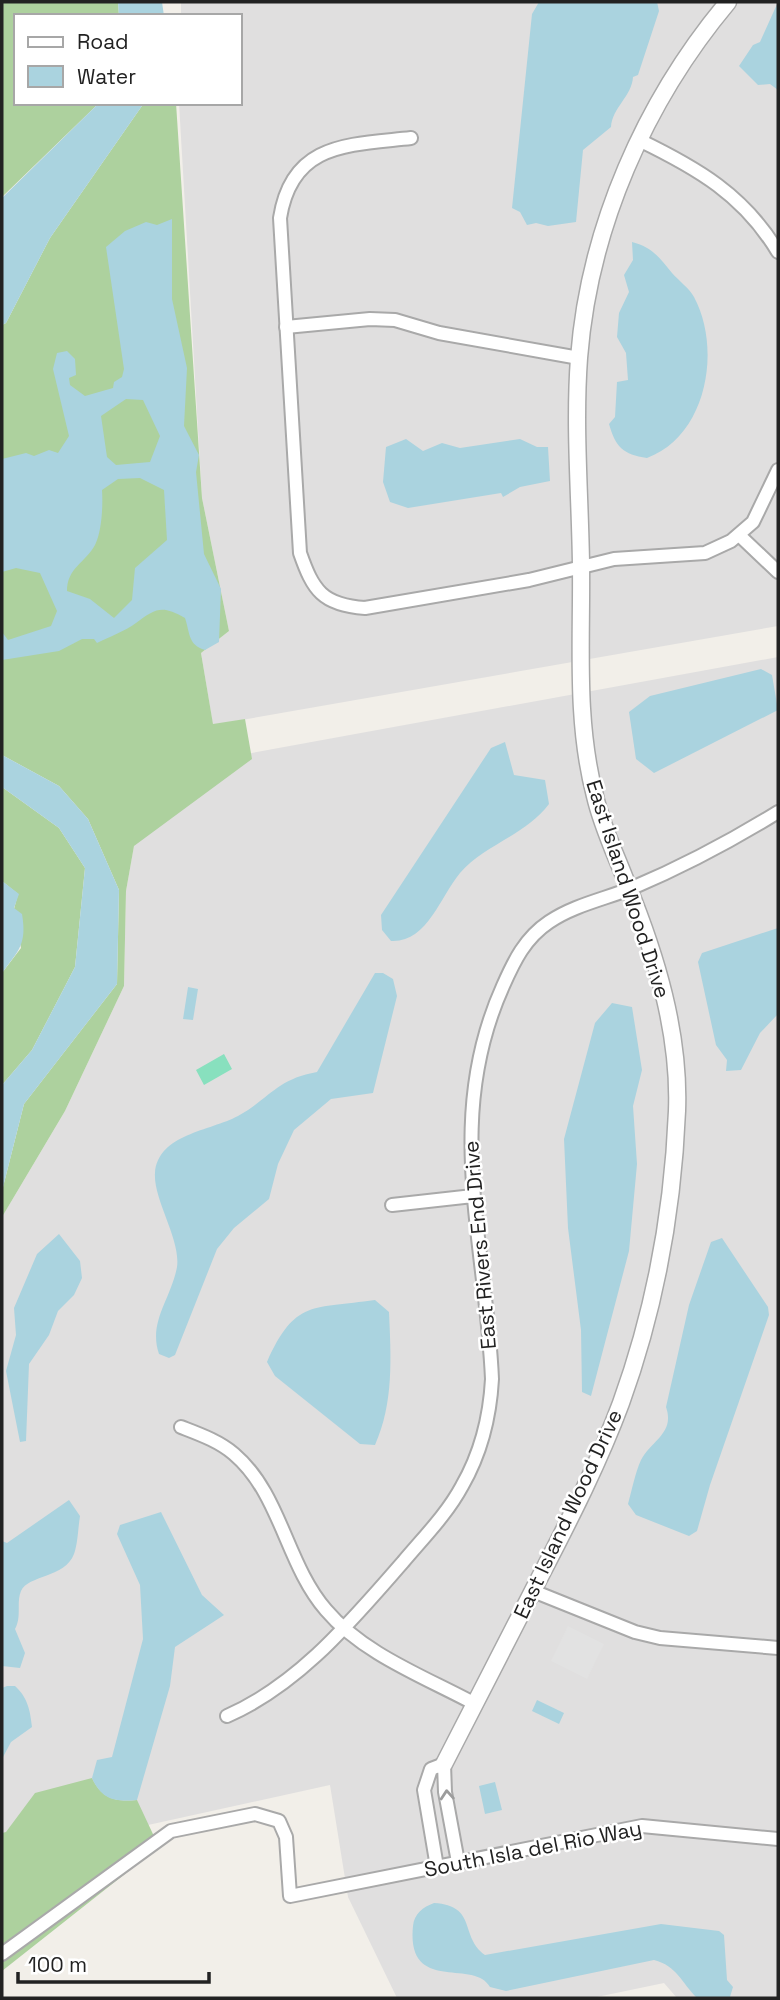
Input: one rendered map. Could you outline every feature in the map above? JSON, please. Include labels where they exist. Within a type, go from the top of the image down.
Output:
[{"type":"street","name":"East Island Wood Drive","points":[[437,1867],[424,1790],[431,1769],[444,1764],[582,1495],[621,1404],[649,1310],[668,1213],[677,1106],[673,1042],[659,979],[629,889],[605,831],[587,758],[582,717],[577,415],[579,358],[597,256],[621,181],[639,140],[687,56],[729,2]]},
{"type":"street","points":[[411,138],[331,149],[309,160],[292,179],[283,199],[280,218],[300,553],[312,585],[326,598],[339,604],[365,608],[529,580],[614,559],[705,553],[739,535],[761,509],[778,470]]},
{"type":"street","points":[[639,140],[685,163],[724,187],[757,219],[778,252]]},
{"type":"street","points":[[286,327],[370,319],[395,320],[439,332],[579,358]]},
{"type":"street","points":[[739,535],[778,572]]},
{"type":"street","name":"East Rivers End Drive","points":[[227,1716],[268,1695],[344,1629],[453,1501],[469,1473],[485,1427],[492,1379],[491,1346],[469,1148],[471,1095],[487,1026],[516,956],[534,933],[558,916],[629,889],[713,852],[778,812]]},
{"type":"street","points":[[392,1205],[474,1196]]},
{"type":"street","points":[[181,1427],[233,1452],[253,1473],[308,1586],[344,1629],[368,1647],[475,1704]]},
{"type":"street","points":[[533,1591],[648,1635],[778,1648]]},
{"type":"street","points":[[444,1764],[445,1792],[458,1862]]},
{"type":"street","name":"South Isla del Rio Way","points":[[2,1954],[171,1831],[255,1814],[279,1821],[286,1837],[290,1896],[642,1826],[778,1839]]},
{"type":"shaded area","points":[[181,2],[778,2],[778,626],[213,725],[201,653],[229,631],[202,498],[179,105],[242,105],[242,14],[181,14]]},
{"type":"shaded area","points":[[778,657],[778,1998],[677,1998],[664,1983],[592,1998],[397,1998],[348,1897],[330,1785],[148,1825],[2,1966],[2,1217],[65,1111],[124,986],[126,891],[147,772]]},
{"type":"shaded area","points":[[568,1626],[604,1644],[587,1679],[551,1661]]},
{"type":"green space","points":[[2,2],[118,2],[119,14],[14,14],[14,105],[97,105],[2,197]]},
{"type":"green space","points":[[143,105],[176,105],[202,498],[229,631],[201,653],[213,724],[245,719],[252,759],[134,846],[126,891],[124,986],[65,1111],[2,1217],[2,1191],[24,1104],[117,984],[119,890],[88,819],[59,786],[2,755],[2,325],[6,323],[50,238]]},
{"type":"green space","points":[[2,787],[59,828],[85,868],[75,967],[32,1050],[2,1085],[2,973],[21,948],[14,909],[18,894],[2,881]]},
{"type":"green space","points":[[224,1054],[232,1069],[204,1085],[196,1070]]},
{"type":"green space","points":[[92,1778],[100,1791],[110,1798],[137,1800],[159,1847],[2,1971],[2,1833],[6,1832],[35,1793]]},
{"type":"water","points":[[118,2],[162,2],[164,14],[119,14]]},
{"type":"water","points":[[539,2],[657,2],[659,11],[638,75],[633,77],[611,127],[583,150],[576,222],[548,226],[536,223],[527,225],[520,212],[512,208],[532,14]]},
{"type":"water","points":[[778,2],[778,90],[770,84],[758,85],[739,66],[753,45],[760,42]]},
{"type":"water","points":[[97,105],[143,105],[50,238],[6,323],[2,325],[2,198]]},
{"type":"water","points":[[172,219],[172,299],[187,368],[184,426],[199,455],[196,472],[204,554],[221,589],[219,642],[205,650],[199,648],[190,638],[185,618],[170,611],[159,610],[97,643],[94,639],[82,639],[59,651],[2,660],[2,632],[8,640],[51,626],[57,611],[40,573],[16,568],[2,572],[2,459],[26,453],[34,456],[49,450],[58,453],[69,436],[53,369],[57,353],[67,351],[75,359],[76,375],[69,378],[70,385],[85,396],[113,388],[114,382],[122,377],[124,369],[106,247],[125,231],[146,222],[157,225]],"holes":[[[126,399],[143,400],[160,436],[150,462],[116,465],[107,457],[101,416]],[[140,478],[164,490],[167,540],[135,568],[132,600],[114,618],[90,599],[67,591],[68,583],[73,571],[95,545],[101,518],[102,490],[118,479]]]},
{"type":"water","points":[[632,242],[655,253],[692,294],[702,318],[707,341],[704,389],[696,411],[684,431],[667,447],[647,458],[626,452],[618,444],[609,424],[615,417],[617,382],[628,380],[626,353],[617,337],[619,313],[629,292],[624,275],[633,260]]},
{"type":"water","points":[[406,439],[423,451],[442,443],[460,448],[520,439],[537,447],[548,447],[550,481],[520,487],[503,497],[501,493],[408,508],[390,502],[383,482],[386,447]]},
{"type":"water","points":[[761,669],[772,675],[778,710],[654,773],[636,759],[629,712],[650,696]]},
{"type":"water","points":[[505,742],[514,775],[545,780],[549,804],[529,824],[470,863],[460,873],[432,917],[414,935],[391,941],[382,930],[381,915],[491,748]]},
{"type":"water","points":[[2,755],[59,786],[88,819],[119,890],[117,984],[24,1104],[2,1191],[2,1085],[32,1050],[75,967],[85,868],[59,828],[2,787]]},
{"type":"water","points":[[2,881],[19,894],[14,908],[22,914],[23,933],[17,952],[2,973]]},
{"type":"water","points":[[778,928],[778,1014],[760,1033],[741,1070],[726,1071],[727,1060],[716,1045],[698,962],[702,953]]},
{"type":"water","points":[[375,973],[383,973],[393,979],[397,996],[373,1093],[331,1099],[294,1130],[278,1164],[269,1199],[234,1228],[217,1249],[175,1355],[169,1358],[159,1354],[156,1331],[174,1279],[177,1256],[158,1195],[155,1173],[158,1160],[165,1150],[187,1135],[238,1116],[283,1084],[317,1072]]},
{"type":"water","points":[[188,987],[198,989],[193,1020],[183,1019]]},
{"type":"water","points":[[612,1003],[632,1007],[642,1070],[633,1106],[637,1164],[629,1251],[591,1396],[582,1392],[581,1330],[568,1228],[564,1139],[595,1023]]},
{"type":"water","points":[[59,1234],[80,1261],[82,1278],[74,1295],[58,1311],[49,1335],[29,1364],[26,1441],[20,1442],[6,1371],[16,1335],[14,1308],[37,1254]]},
{"type":"water","points":[[722,1238],[768,1307],[769,1315],[710,1485],[697,1531],[689,1536],[636,1515],[628,1504],[641,1460],[665,1430],[668,1416],[666,1407],[689,1305],[711,1242]]},
{"type":"water","points":[[375,1300],[389,1312],[390,1363],[385,1413],[375,1445],[360,1444],[275,1376],[267,1362],[287,1327],[297,1317],[321,1307]]},
{"type":"water","points":[[69,1500],[80,1516],[74,1554],[63,1568],[31,1582],[21,1591],[15,1629],[25,1653],[20,1668],[2,1666],[2,1541],[7,1543]]},
{"type":"water","points":[[161,1512],[202,1595],[224,1615],[175,1647],[170,1686],[137,1800],[116,1800],[100,1791],[92,1778],[97,1760],[112,1757],[143,1639],[140,1585],[117,1534],[120,1525]]},
{"type":"water","points":[[15,1686],[23,1695],[32,1727],[11,1742],[2,1759],[2,1688]]},
{"type":"water","points":[[537,1700],[564,1713],[559,1724],[532,1711]]},
{"type":"water","points":[[495,1782],[502,1810],[485,1814],[479,1786]]},
{"type":"water","points":[[434,1903],[448,1905],[463,1916],[472,1939],[485,1955],[661,1924],[719,1931],[724,1935],[727,1980],[733,1987],[730,1997],[697,1998],[673,1970],[654,1960],[506,1991],[490,1987],[482,1979],[443,1972],[420,1961],[414,1947],[413,1926],[420,1912]]}]
